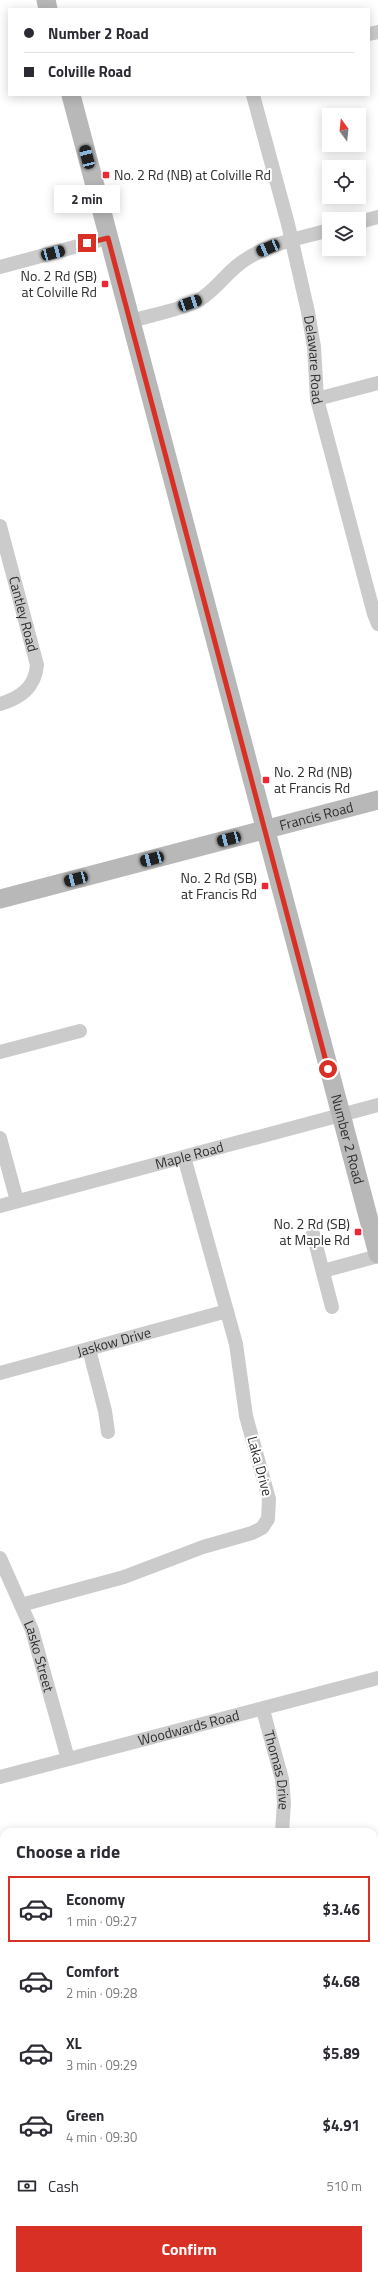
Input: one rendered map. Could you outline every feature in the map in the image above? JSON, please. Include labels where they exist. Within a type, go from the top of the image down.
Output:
[{"type":"main road","name":"Number 2 Road","points":[[71,96],[378,1255]]},
{"type":"main road","name":"Francis Road","points":[[0,899],[378,800]]},
{"type":"street","name":"Delaware Road","points":[[254,96],[292,240],[312,329],[317,399],[372,608],[378,624]]},
{"type":"street","points":[[366,220],[378,217]]},
{"type":"street","points":[[131,321],[197,300],[210,292],[246,259],[275,244],[322,232]]},
{"type":"street","points":[[0,267],[108,238]]},
{"type":"street","points":[[317,399],[378,383]]},
{"type":"street","name":"Cantley Road","points":[[0,526],[36,665],[32,684],[19,697],[0,704]]},
{"type":"street","points":[[0,1052],[80,1031]]},
{"type":"street","name":"Maple Road","points":[[0,1206],[378,1105]]},
{"type":"street","points":[[0,1138],[17,1201]]},
{"type":"street","name":"Laka Drive","points":[[21,1605],[124,1577],[196,1549],[252,1533],[262,1528],[269,1515],[269,1499],[246,1416],[236,1344],[184,1157]]},
{"type":"street","points":[[313,1234],[332,1307]]},
{"type":"street","points":[[323,1271],[378,1255]]},
{"type":"street","name":"Jaskow Drive","points":[[0,1373],[227,1311]]},
{"type":"street","points":[[89,1349],[108,1432]]},
{"type":"street","name":"Lasko Street","points":[[0,1558],[39,1651],[68,1758]]},
{"type":"street","name":"Woodwards Road","points":[[0,1777],[68,1758],[263,1710],[378,1678]]},
{"type":"street","name":"Thomas Drive","points":[[263,1710],[282,1779],[284,1803],[282,1828]]},
{"type":"place","name":"No. 2 Rd (NB) at Colville Rd","points":[[106,175]]},
{"type":"place","name":"No. 2 Rd (SB) at Colville Rd","points":[[105,284]]},
{"type":"place","name":"No. 2 Rd (NB) at Francis Rd","points":[[266,780]]},
{"type":"place","name":"No. 2 Rd (SB) at Francis Rd","points":[[265,886]]},
{"type":"place","name":"No. 2 Rd (SB) at Maple Rd","points":[[358,1232]]},
{"type":"route","points":[[87,243],[108,238],[151,395],[328,1069]]}]
